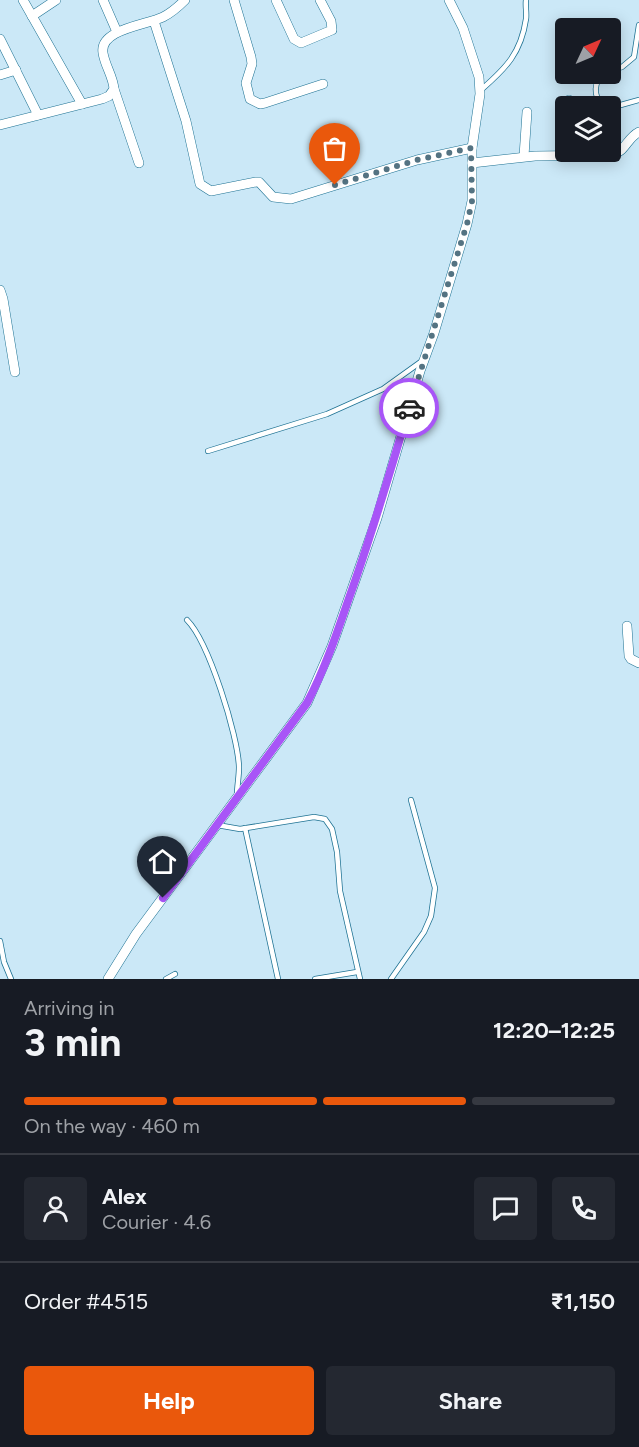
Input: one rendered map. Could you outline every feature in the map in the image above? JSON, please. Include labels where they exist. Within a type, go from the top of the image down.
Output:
[{"type":"street","points":[[22,0],[82,104]]},
{"type":"street","points":[[32,16],[56,0]]},
{"type":"street","points":[[103,0],[117,32]]},
{"type":"street","points":[[139,163],[103,52],[105,43],[117,32],[154,21],[176,9],[185,0]]},
{"type":"street","points":[[234,0],[252,57],[246,83],[250,99],[260,104],[265,103],[323,84]]},
{"type":"street","points":[[276,0],[294,39],[301,43],[332,30],[331,21],[320,0]]},
{"type":"street","points":[[108,979],[136,934],[307,703],[332,646],[377,518],[467,224],[472,201],[471,148],[480,91],[479,77],[463,27],[449,0]]},
{"type":"street","points":[[154,21],[186,121],[197,177],[204,188],[211,191],[259,182],[273,197],[291,199],[390,168],[471,148]]},
{"type":"street","points":[[0,39],[38,115]]},
{"type":"street","points":[[0,75],[16,70]]},
{"type":"street","points":[[0,125],[102,99],[109,96],[114,89]]},
{"type":"street","points":[[524,156],[527,112]]},
{"type":"street","points":[[621,149],[639,132]]},
{"type":"street","points":[[472,163],[555,154]]},
{"type":"street","points":[[0,290],[15,372]]},
{"type":"street","points":[[627,626],[629,656],[639,663]]},
{"type":"lane","points":[[480,91],[503,71],[515,54],[525,22],[526,0]]},
{"type":"lane","points":[[621,67],[634,57],[639,25]]},
{"type":"lane","points":[[621,105],[639,100]]},
{"type":"lane","points":[[208,451],[327,414],[383,389],[424,360]]},
{"type":"lane","points":[[187,620],[199,635],[230,721],[239,769],[236,798]]},
{"type":"lane","points":[[391,979],[421,938],[434,901],[435,888],[411,800]]},
{"type":"lane","points":[[217,825],[245,828],[314,817],[325,819],[329,824],[338,852],[340,891],[360,979]]},
{"type":"lane","points":[[245,828],[278,979]]},
{"type":"lane","points":[[0,941],[4,962],[11,979]]},
{"type":"lane","points":[[315,979],[357,972]]},
{"type":"lane","points":[[166,979],[175,974]]},
{"type":"way so far","points":[[335,185],[417,160],[471,148],[472,201],[467,224],[409,408]]},
{"type":"route","points":[[163,898],[307,703],[332,646],[377,518],[409,408]]}]
